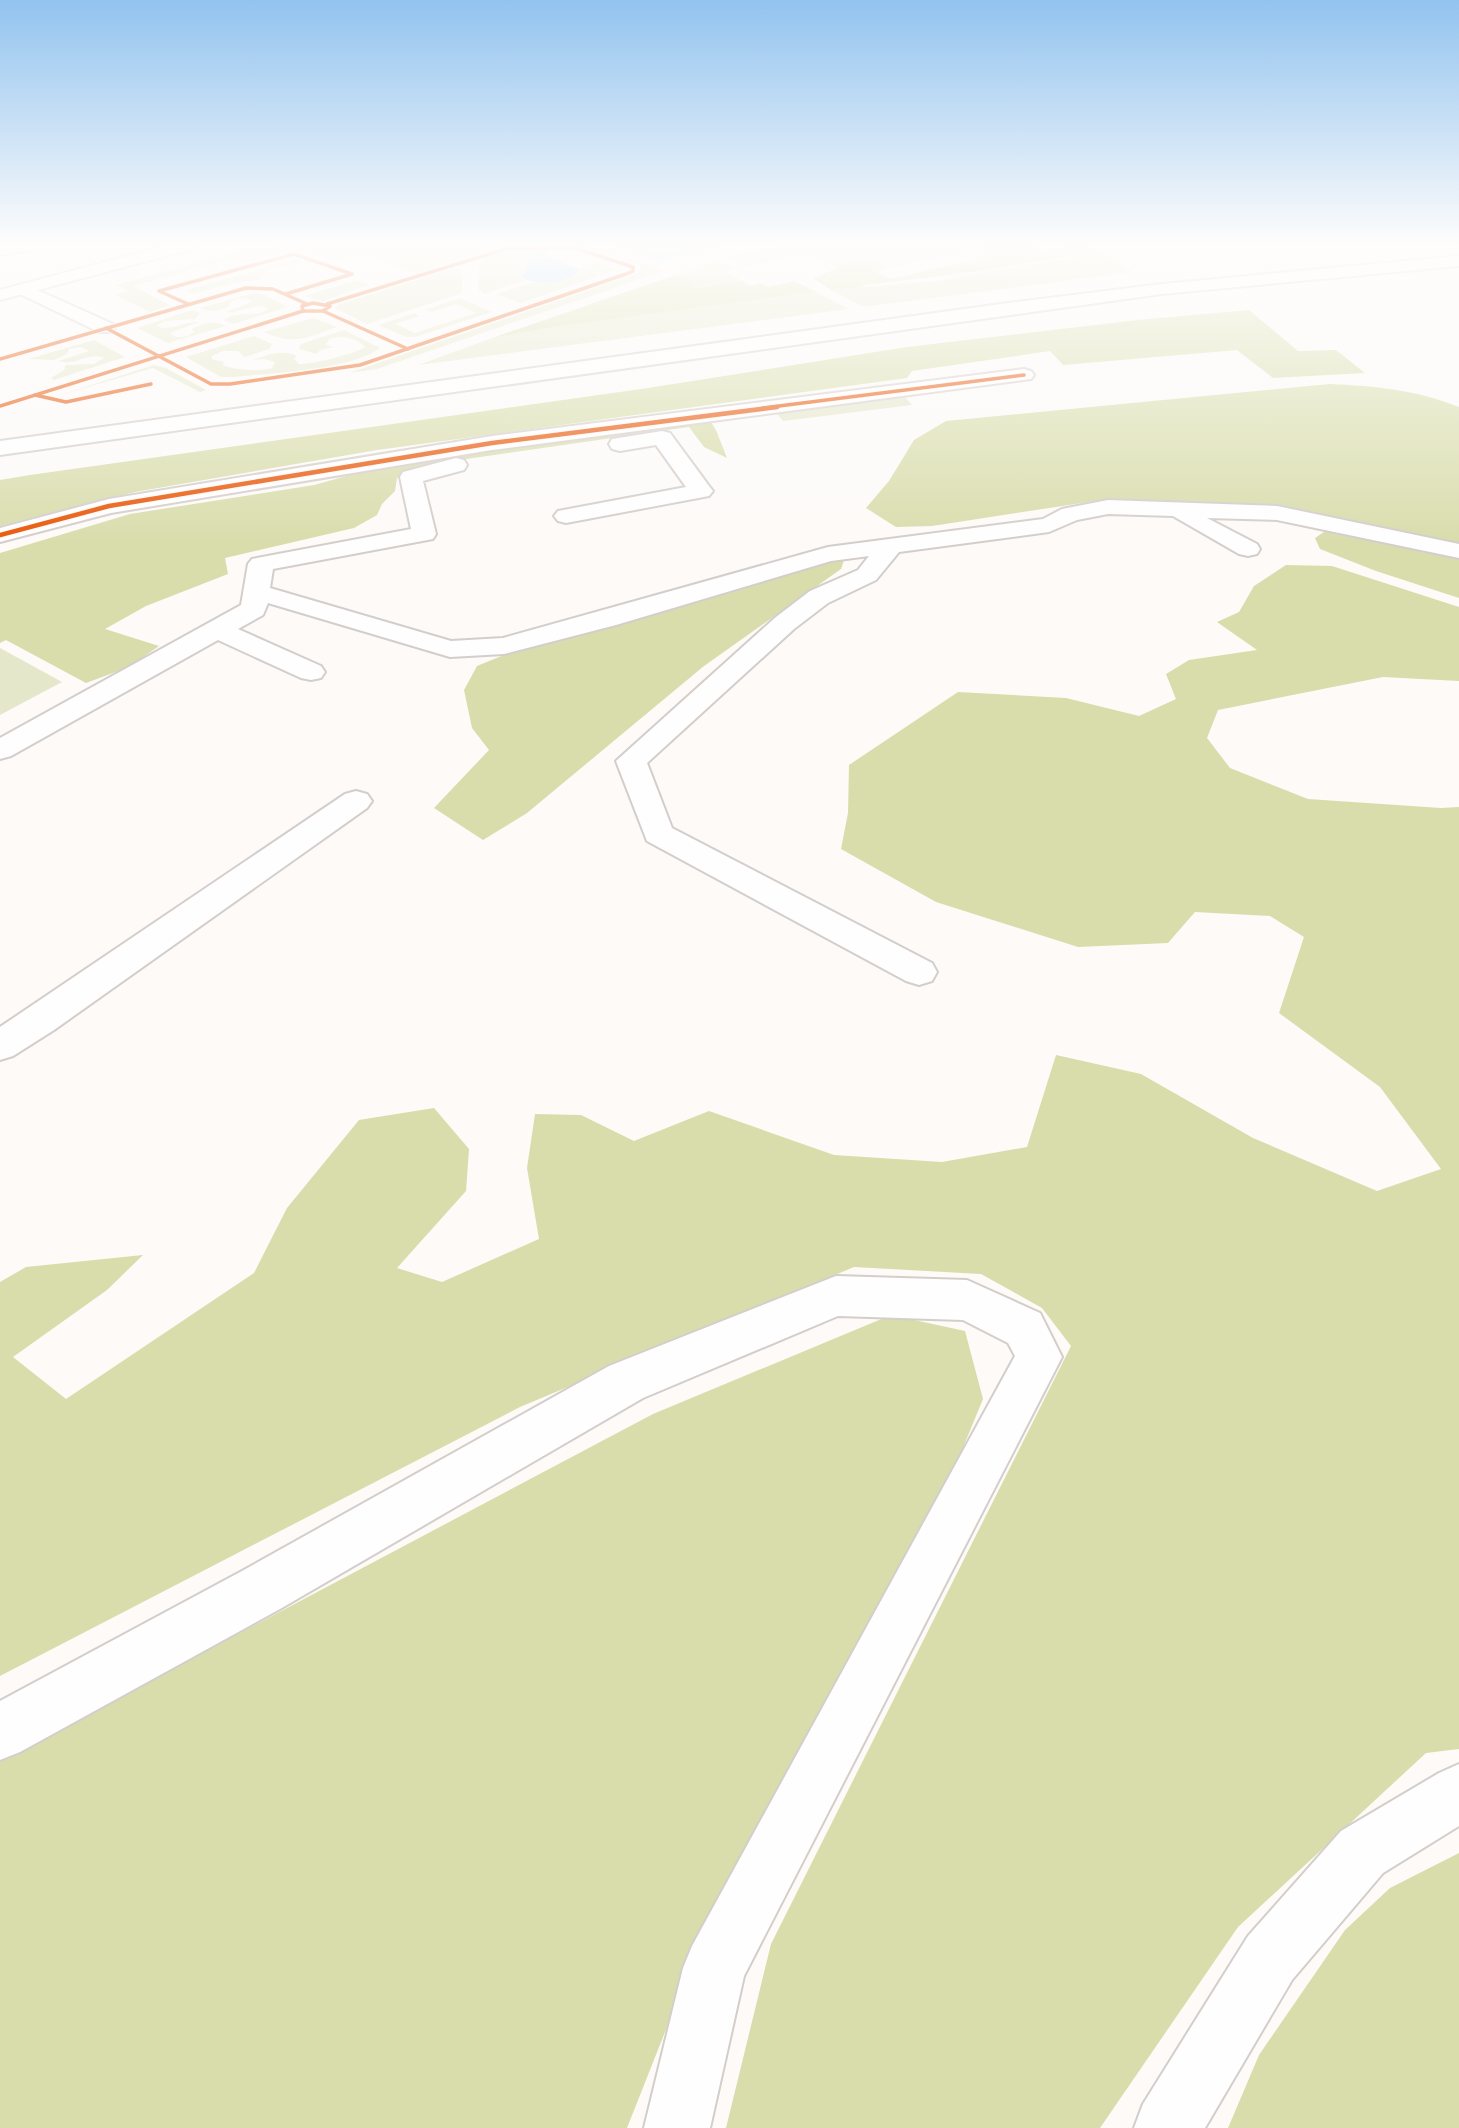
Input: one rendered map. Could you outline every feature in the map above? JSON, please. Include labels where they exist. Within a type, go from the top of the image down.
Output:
[{"type":"main road","points":[[0,448],[751,344]]},
{"type":"main road","points":[[0,536],[109,506],[291,474],[492,443],[1024,375]]},
{"type":"main road","points":[[744,432],[941,404],[926,387]]},
{"type":"main road","points":[[0,750],[254,609],[261,564],[424,534],[411,477],[444,467],[662,438],[701,491],[566,516]]},
{"type":"main road","points":[[257,592],[450,649],[504,646],[607,619],[828,554],[1049,525],[1070,514],[1108,507],[1277,513],[1459,551]]},
{"type":"main road","points":[[1177,511],[1248,549]]},
{"type":"main road","points":[[891,546],[867,575],[819,597],[785,623],[631,761],[658,834],[919,972]]},
{"type":"main road","points":[[218,630],[311,672]]},
{"type":"main road","points":[[0,1046],[356,801]]},
{"type":"main road","points":[[0,1732],[261,1590],[625,1382],[836,1296],[967,1300],[1024,1328],[1039,1357],[714,1968],[677,2128]]},
{"type":"main road","points":[[1167,2128],[1269,1958],[1362,1852],[1459,1793]]},
{"type":"green space","points":[[79,344],[102,344],[125,357],[54,380],[51,378],[64,370],[66,365],[94,364],[104,358],[92,356],[71,362],[59,361],[89,351],[81,347],[69,349],[67,354],[54,360],[28,359]]},
{"type":"green space","points":[[227,344],[272,344],[269,349],[245,357],[238,351],[223,351],[212,356],[212,359],[224,362],[223,365],[261,370],[272,368],[275,362],[253,360],[280,353],[297,356],[294,359],[299,364],[305,364],[343,356],[365,347],[362,344],[373,344],[380,348],[331,366],[234,377],[221,377],[186,357]]},
{"type":"green space","points":[[301,344],[326,344],[333,347],[320,350],[317,354],[299,349]]},
{"type":"green space","points":[[432,344],[449,344],[377,369],[349,373]]},
{"type":"green space","points":[[475,344],[577,344],[418,365]]},
{"type":"green space","points":[[930,344],[1290,344],[1298,351],[1336,350],[1365,373],[1273,378],[1237,350],[1063,365],[1050,351],[912,371],[907,378],[377,450],[135,492],[0,526],[0,480],[648,388]]},
{"type":"green space","points":[[154,365],[166,368],[206,390],[200,392],[153,368],[57,396]]},
{"type":"green space","points":[[1330,384],[1396,390],[1459,407],[1459,543],[1273,506],[1095,501],[932,526],[896,527],[866,508],[889,481],[914,440],[946,421]]},
{"type":"green space","points":[[902,394],[912,405],[783,421],[774,410]]},
{"type":"green space","points":[[709,419],[727,458],[704,447],[689,427],[425,465],[407,471],[397,478],[395,491],[382,504],[377,515],[354,528],[225,558],[228,574],[146,606],[105,629],[159,646],[129,667],[86,683],[6,640],[0,643],[0,553],[130,514],[314,485],[393,463]]},
{"type":"green space","points":[[1330,528],[1459,557],[1459,598],[1376,571],[1320,549],[1315,538]]},
{"type":"green space","points":[[820,560],[844,560],[841,569],[704,666],[527,813],[483,840],[434,808],[489,750],[472,728],[464,690],[477,666],[516,650]]},
{"type":"green space","points":[[1286,565],[1332,566],[1459,607],[1459,681],[1383,677],[1218,710],[1207,738],[1230,768],[1308,799],[1459,807],[1459,1749],[1426,1753],[1238,1927],[1100,2128],[726,2128],[771,1944],[1071,1346],[1042,1308],[981,1274],[854,1267],[520,1407],[0,1676],[0,1282],[26,1267],[143,1255],[107,1290],[13,1357],[66,1399],[254,1273],[287,1208],[359,1120],[434,1108],[469,1149],[466,1191],[397,1268],[442,1282],[539,1239],[527,1168],[535,1114],[581,1115],[634,1141],[709,1111],[834,1155],[942,1162],[1027,1147],[1056,1055],[1141,1074],[1253,1138],[1377,1191],[1441,1169],[1380,1087],[1279,1013],[1304,937],[1270,916],[1195,912],[1168,943],[1078,947],[936,902],[841,849],[848,813],[849,765],[958,692],[1066,698],[1139,716],[1176,699],[1166,674],[1189,660],[1257,650],[1217,622],[1239,612],[1254,586]]},
{"type":"green space","points":[[0,648],[62,682],[0,715]]},
{"type":"green space","points":[[891,1315],[965,1331],[983,1399],[946,1489],[686,1979],[627,2128],[0,2128],[0,1760],[653,1414]]},
{"type":"green space","points":[[1459,1853],[1459,2128],[1228,2128],[1259,2055],[1345,1930],[1390,1888]]},
{"type":"cycle path","points":[[0,359],[51,344]]},
{"type":"cycle path","points":[[137,344],[211,384],[230,384],[360,365],[420,344]]},
{"type":"cycle path","points":[[0,406],[197,344]]},
{"type":"cycle path","points":[[398,344],[408,349]]},
{"type":"cycle path","points":[[0,535],[109,506],[492,443],[1024,375]]},
{"type":"cycle path","points":[[35,395],[66,402],[151,384]]}]
